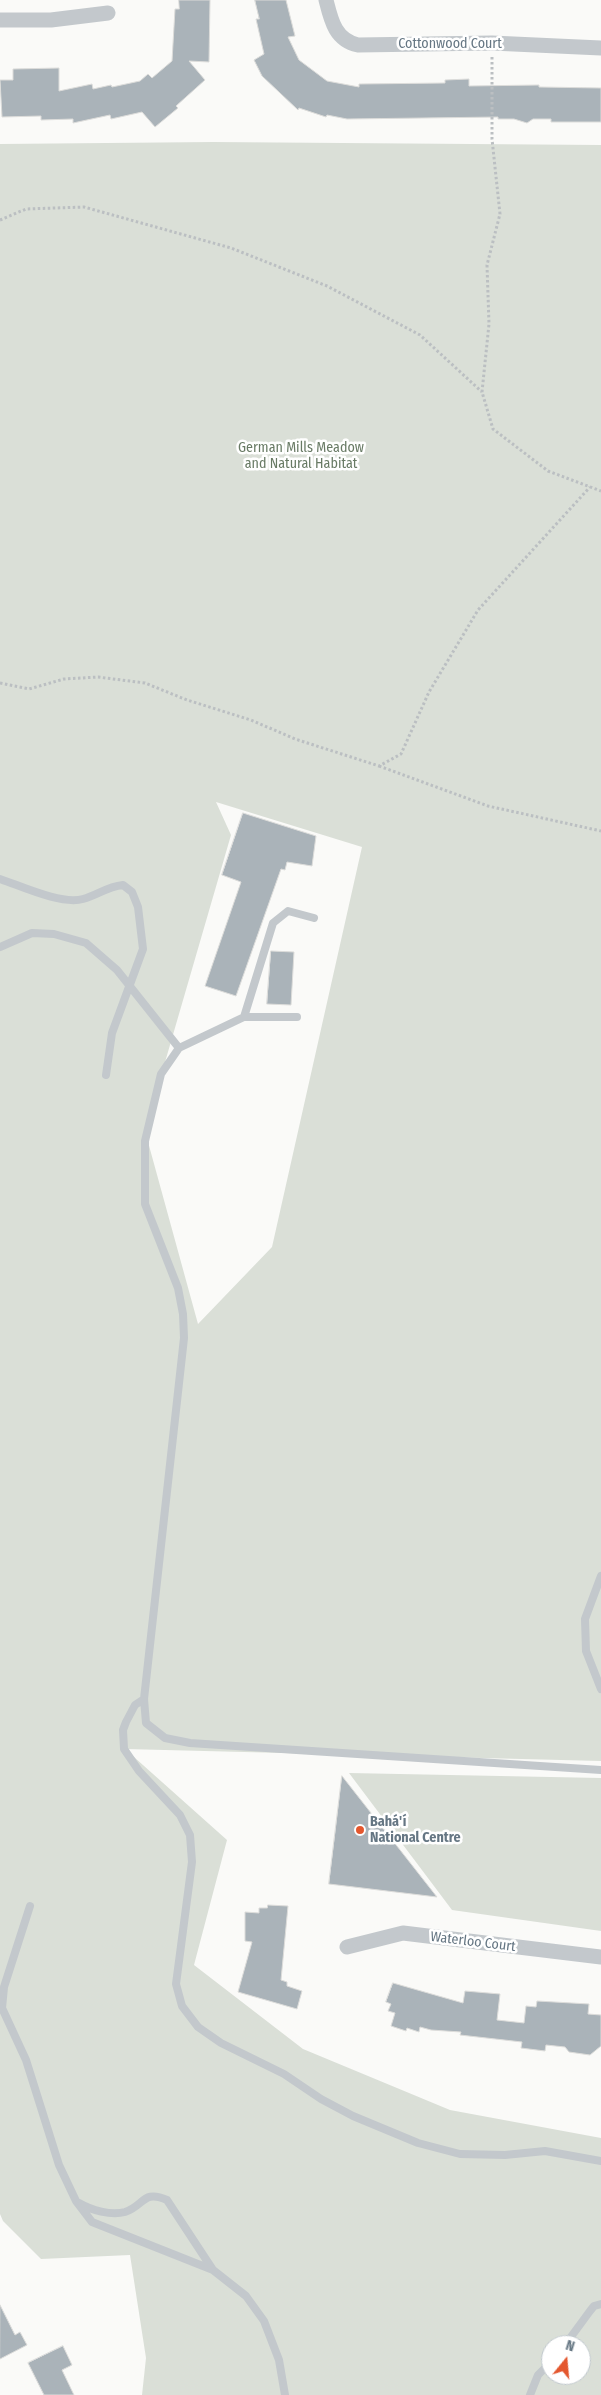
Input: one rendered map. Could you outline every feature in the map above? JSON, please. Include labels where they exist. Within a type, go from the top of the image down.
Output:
[{"type":"street","name":"Cottonwood Court","points":[[326,0],[333,26],[343,38],[354,44],[492,43],[601,48]]},
{"type":"street","points":[[0,20],[51,20],[108,13]]},
{"type":"street","name":"Waterloo Court","points":[[347,1947],[403,1933],[601,1956]]},
{"type":"lane","points":[[0,879],[57,898],[82,899],[109,886],[123,885],[132,892],[138,907],[143,948],[112,1033],[106,1075]]},
{"type":"lane","points":[[244,1017],[273,922],[288,911],[314,918]]},
{"type":"lane","points":[[0,947],[32,933],[54,934],[86,943],[117,970],[178,1048]]},
{"type":"lane","points":[[297,1017],[244,1017],[178,1048],[161,1074],[145,1141],[145,1204],[178,1288],[183,1314],[184,1338],[144,1699],[146,1723],[164,1738],[190,1743],[601,1770]]},
{"type":"lane","points":[[601,1576],[585,1619],[586,1651],[601,1689]]},
{"type":"lane","points":[[144,1699],[135,1705],[126,1722],[123,1730],[124,1749],[139,1771],[180,1814],[190,1835],[192,1868],[176,1984],[182,2006],[198,2027],[221,2043],[284,2074],[352,2116],[418,2143],[460,2154],[505,2155],[545,2151],[601,2161]]},
{"type":"lane","points":[[30,1906],[4,1987],[2,2008],[26,2060],[59,2165],[76,2201],[92,2222],[213,2270],[246,2296],[264,2321],[279,2360],[285,2395]]},
{"type":"lane","points":[[76,2201],[87,2208],[120,2213],[126,2212],[148,2196],[158,2196],[167,2200],[213,2270]]},
{"type":"lane","points":[[572,2335],[594,2306],[601,2304]]},
{"type":"lane","points":[[530,2395],[541,2373]]},
{"type":"path","points":[[492,43],[492,139],[500,214],[488,265],[490,324],[482,392],[493,429],[548,471],[601,491]]},
{"type":"path","points":[[0,220],[26,208],[84,208],[231,248],[327,286],[420,335],[482,392]]},
{"type":"path","points":[[379,766],[401,754],[429,692],[478,610],[590,487]]},
{"type":"path","points":[[0,683],[29,689],[64,679],[98,677],[145,683],[187,700],[251,720],[295,738],[379,766],[488,806],[601,831]]},
{"type":"green space","name":"German Mills Meadow and Natural Habitat","points":[[213,142],[601,145],[601,1761],[125,1749],[227,1840],[194,1965],[303,2049],[450,2110],[601,2138],[601,2395],[142,2395],[146,2358],[130,2255],[41,2259],[3,2221],[0,2214],[0,144]],"holes":[[[216,802],[362,847],[272,1247],[198,1324],[145,1131],[231,835]]]},
{"type":"green space","points":[[349,1773],[601,1778],[601,1931],[452,1910]]},
{"type":"building","points":[[179,0],[210,0],[209,62],[189,61],[205,80],[176,106],[178,108],[155,127],[142,112],[111,119],[110,115],[73,123],[73,119],[41,120],[41,116],[2,117],[0,80],[13,80],[13,69],[59,68],[59,91],[92,84],[93,89],[111,85],[112,87],[140,81],[148,74],[152,78],[172,61],[175,9],[179,9]]},
{"type":"building","points":[[255,0],[286,0],[295,36],[288,37],[299,60],[327,81],[359,87],[359,84],[445,83],[445,80],[469,79],[469,86],[539,85],[539,87],[601,88],[601,122],[551,122],[551,119],[533,119],[527,123],[514,119],[498,119],[498,117],[347,119],[327,115],[326,117],[299,108],[298,110],[262,76],[254,60],[264,54],[256,19],[259,19]]},
{"type":"building","points":[[243,813],[316,836],[312,866],[287,862],[285,870],[281,869],[236,996],[205,986],[241,882],[222,875]]},
{"type":"building","points":[[271,951],[294,952],[291,1005],[267,1004]]},
{"type":"building","name":"Bahá'í National Centre","points":[[342,1776],[437,1897],[329,1884]]},
{"type":"building","points":[[268,1905],[288,1906],[281,1980],[287,1982],[287,1986],[302,1991],[297,2009],[238,1992],[252,1942],[245,1941],[245,1912],[259,1913],[259,1908],[267,1908]]},
{"type":"building","points":[[393,1983],[463,2003],[465,1991],[500,1994],[497,2020],[524,2023],[526,2006],[536,2007],[537,2001],[589,2004],[588,2014],[601,2015],[601,2046],[590,2055],[569,2052],[565,2047],[546,2045],[545,2051],[521,2048],[522,2042],[460,2035],[461,2032],[431,2030],[420,2027],[419,2032],[407,2028],[406,2031],[391,2026],[395,2013],[388,2011],[391,2004],[386,2002]]},
{"type":"building","points":[[0,2305],[15,2335],[20,2332],[27,2345],[0,2359]]},
{"type":"building","points":[[63,2346],[72,2365],[62,2370],[74,2395],[44,2395],[28,2363]]},
{"type":"place","name":"Bahá'í National Centre","points":[[360,1830]]}]
